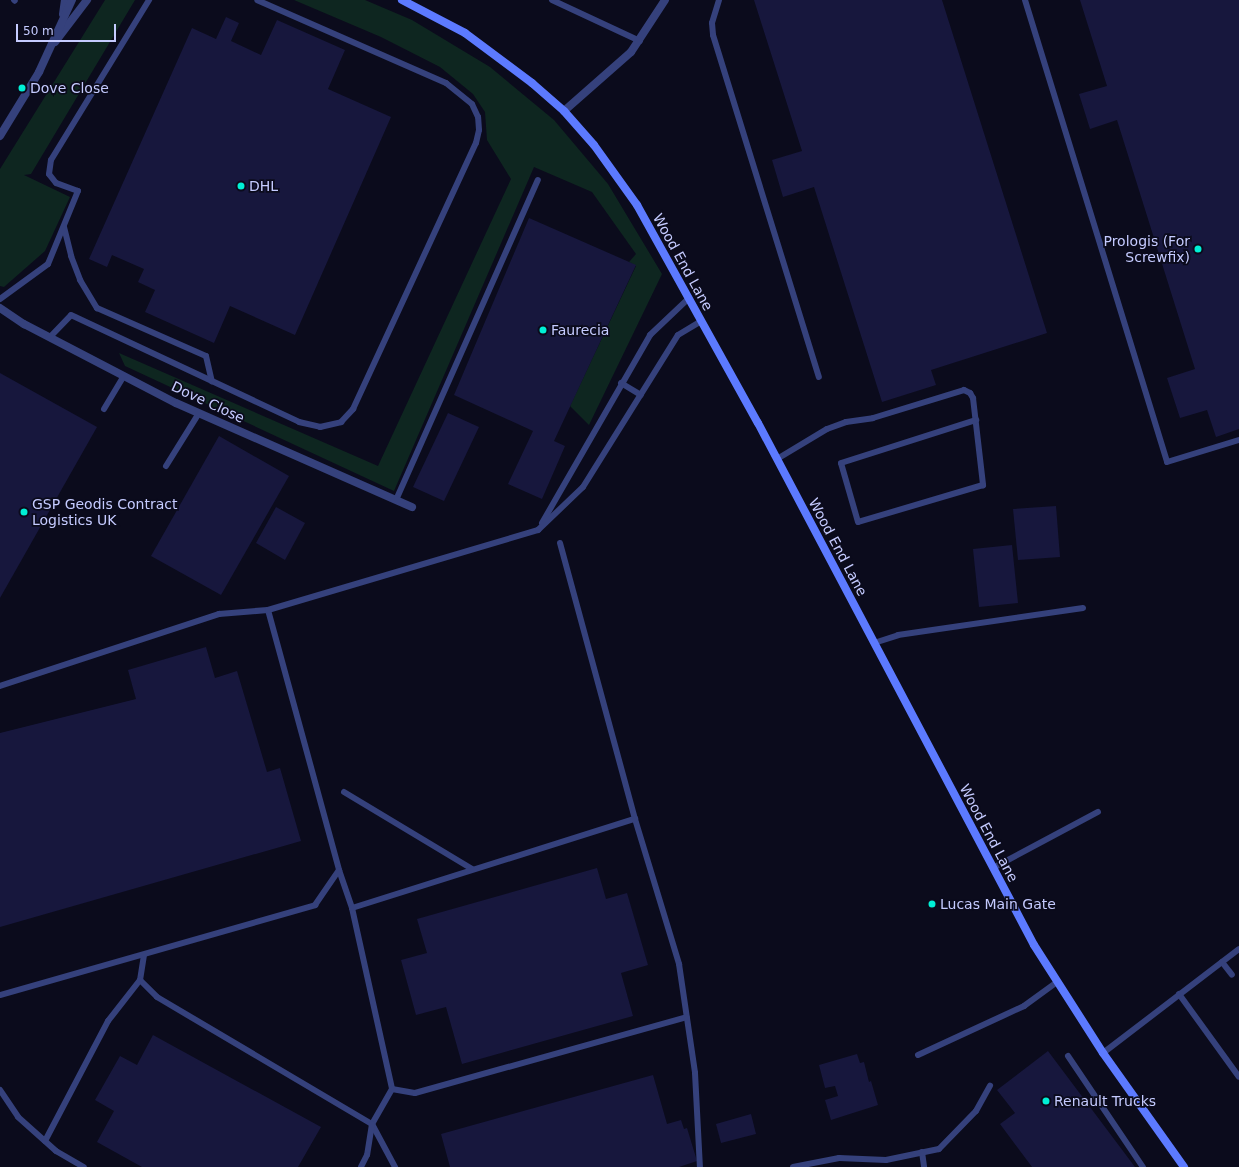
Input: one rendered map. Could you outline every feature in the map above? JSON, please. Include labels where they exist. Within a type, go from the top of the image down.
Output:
[{"type":"street","points":[[63,17],[65,0]]},
{"type":"street","points":[[0,136],[21,103],[50,48],[72,0]]},
{"type":"street","points":[[50,48],[87,0]]},
{"type":"street","name":"Wood End Lane","points":[[402,0],[433,15],[490,51],[564,111],[621,181],[689,298],[777,459],[993,868],[1057,982],[1103,1053],[1184,1167]]},
{"type":"street","points":[[564,111],[614,69],[640,41],[665,0]]},
{"type":"street","name":"Dove Close","points":[[0,308],[50,337],[199,413],[412,507]]},
{"type":"lane","points":[[0,299],[48,264],[78,191],[56,183],[49,174],[50,160],[149,0]]},
{"type":"lane","points":[[50,337],[71,315],[299,422],[320,427],[341,422],[353,409],[476,144],[479,130],[472,104],[446,83],[257,0]]},
{"type":"lane","points":[[552,0],[640,41]]},
{"type":"lane","points":[[719,0],[712,23],[713,35],[819,377]]},
{"type":"lane","points":[[1025,0],[1167,462],[1239,440]]},
{"type":"lane","points":[[396,500],[538,180]]},
{"type":"lane","points":[[64,227],[71,256],[80,280],[97,308],[206,356],[212,381]]},
{"type":"lane","points":[[538,530],[621,383],[650,335],[689,298]]},
{"type":"lane","points":[[0,686],[219,614],[268,610],[538,530],[583,487],[642,395],[678,335],[701,321]]},
{"type":"lane","points":[[104,409],[124,376]]},
{"type":"lane","points":[[621,383],[642,395]]},
{"type":"lane","points":[[777,459],[827,429],[846,422],[873,418],[964,390],[973,398],[976,420],[983,485],[858,522],[841,463],[976,420]]},
{"type":"lane","points":[[166,466],[199,413]]},
{"type":"lane","points":[[560,543],[635,819],[679,964],[695,1073],[700,1167]]},
{"type":"lane","points":[[874,644],[898,636],[1083,608]]},
{"type":"lane","points":[[268,610],[339,870],[352,908],[392,1089],[372,1124],[367,1155],[361,1167]]},
{"type":"lane","points":[[344,792],[472,869]]},
{"type":"lane","points":[[993,868],[1098,812]]},
{"type":"lane","points":[[352,908],[472,869],[635,819]]},
{"type":"lane","points":[[0,995],[144,955],[315,904],[339,870]]},
{"type":"lane","points":[[1103,1053],[1239,949]]},
{"type":"lane","points":[[45,1142],[108,1021],[140,980],[144,955]]},
{"type":"lane","points":[[1222,962],[1232,975]]},
{"type":"lane","points":[[140,980],[157,997],[372,1124],[395,1167]]},
{"type":"lane","points":[[918,1056],[1024,1006],[1057,982]]},
{"type":"lane","points":[[1179,994],[1239,1077]]},
{"type":"lane","points":[[392,1089],[415,1093],[687,1017]]},
{"type":"lane","points":[[1068,1056],[1143,1167]]},
{"type":"lane","points":[[794,1167],[839,1158],[886,1160],[939,1149],[976,1111],[990,1086]]},
{"type":"lane","points":[[0,1090],[18,1117],[45,1142],[56,1151],[84,1167]]},
{"type":"lane","points":[[922,1152],[924,1167]]},
{"type":"green space","points":[[105,0],[135,0],[31,174],[24,175],[70,197],[45,251],[4,287],[0,286],[0,169]]},
{"type":"green space","points":[[294,0],[365,0],[412,20],[490,67],[554,120],[608,184],[662,274],[589,425],[570,406],[636,266],[629,262],[636,254],[592,192],[534,167],[394,491],[125,366],[119,353],[378,466],[511,179],[487,140],[485,112],[473,94],[440,67],[381,37]]},
{"type":"building","points":[[754,0],[942,0],[1047,333],[931,370],[936,385],[882,402],[814,187],[783,197],[772,160],[802,151]]},
{"type":"building","name":"Prologis (For Screwfix)","points":[[1080,0],[1239,0],[1239,429],[1216,437],[1207,410],[1180,418],[1167,378],[1195,369],[1117,120],[1090,129],[1079,94],[1107,86]]},
{"type":"building","name":"DHL","points":[[226,17],[239,23],[231,41],[261,55],[277,20],[345,50],[328,89],[391,117],[295,335],[230,306],[214,343],[145,312],[155,290],[138,282],[144,269],[112,255],[107,267],[89,259],[192,28],[216,39]]},
{"type":"building","name":"Faurecia","points":[[529,218],[636,265],[554,441],[565,446],[542,499],[508,484],[533,431],[454,395]]},
{"type":"building","name":"GSP Geodis Contract Logistics UK","points":[[0,373],[97,427],[0,598]]},
{"type":"building","points":[[448,413],[479,427],[444,501],[413,487]]},
{"type":"building","points":[[219,436],[289,476],[221,595],[151,556]]},
{"type":"building","points":[[1056,506],[1060,557],[1018,560],[1013,509]]},
{"type":"building","points":[[276,507],[305,523],[285,560],[256,543]]},
{"type":"building","points":[[1012,545],[1018,603],[979,607],[973,549]]},
{"type":"building","points":[[206,647],[215,678],[237,671],[267,772],[280,768],[301,841],[0,927],[0,733],[136,699],[128,670]]},
{"type":"building","points":[[597,868],[606,899],[627,893],[648,965],[621,973],[633,1016],[462,1064],[446,1007],[416,1015],[401,960],[427,953],[417,919]]},
{"type":"building","points":[[153,1035],[321,1127],[298,1167],[142,1167],[97,1142],[114,1111],[95,1100],[120,1056],[137,1065]]},
{"type":"building","name":"Renault Trucks","points":[[1048,1051],[1135,1167],[1032,1167],[1000,1124],[1015,1113],[997,1090]]},
{"type":"building","points":[[857,1054],[860,1063],[864,1062],[869,1082],[871,1081],[878,1105],[831,1120],[825,1100],[838,1096],[835,1086],[825,1088],[819,1065]]},
{"type":"building","points":[[653,1075],[667,1124],[681,1120],[684,1129],[687,1128],[697,1161],[679,1167],[450,1167],[441,1134]]},
{"type":"building","points":[[751,1114],[756,1134],[721,1143],[716,1124]]},
{"type":"place","name":"Dove Close","points":[[22,88]]},
{"type":"place","name":"DHL","points":[[241,186]]},
{"type":"place","name":"Prologis (For Screwfix)","points":[[1198,249]]},
{"type":"place","name":"Faurecia","points":[[543,330]]},
{"type":"place","name":"GSP Geodis Contract Logistics UK","points":[[24,512]]},
{"type":"place","name":"Lucas Main Gate","points":[[932,904]]},
{"type":"place","name":"Renault Trucks","points":[[1046,1101]]}]
